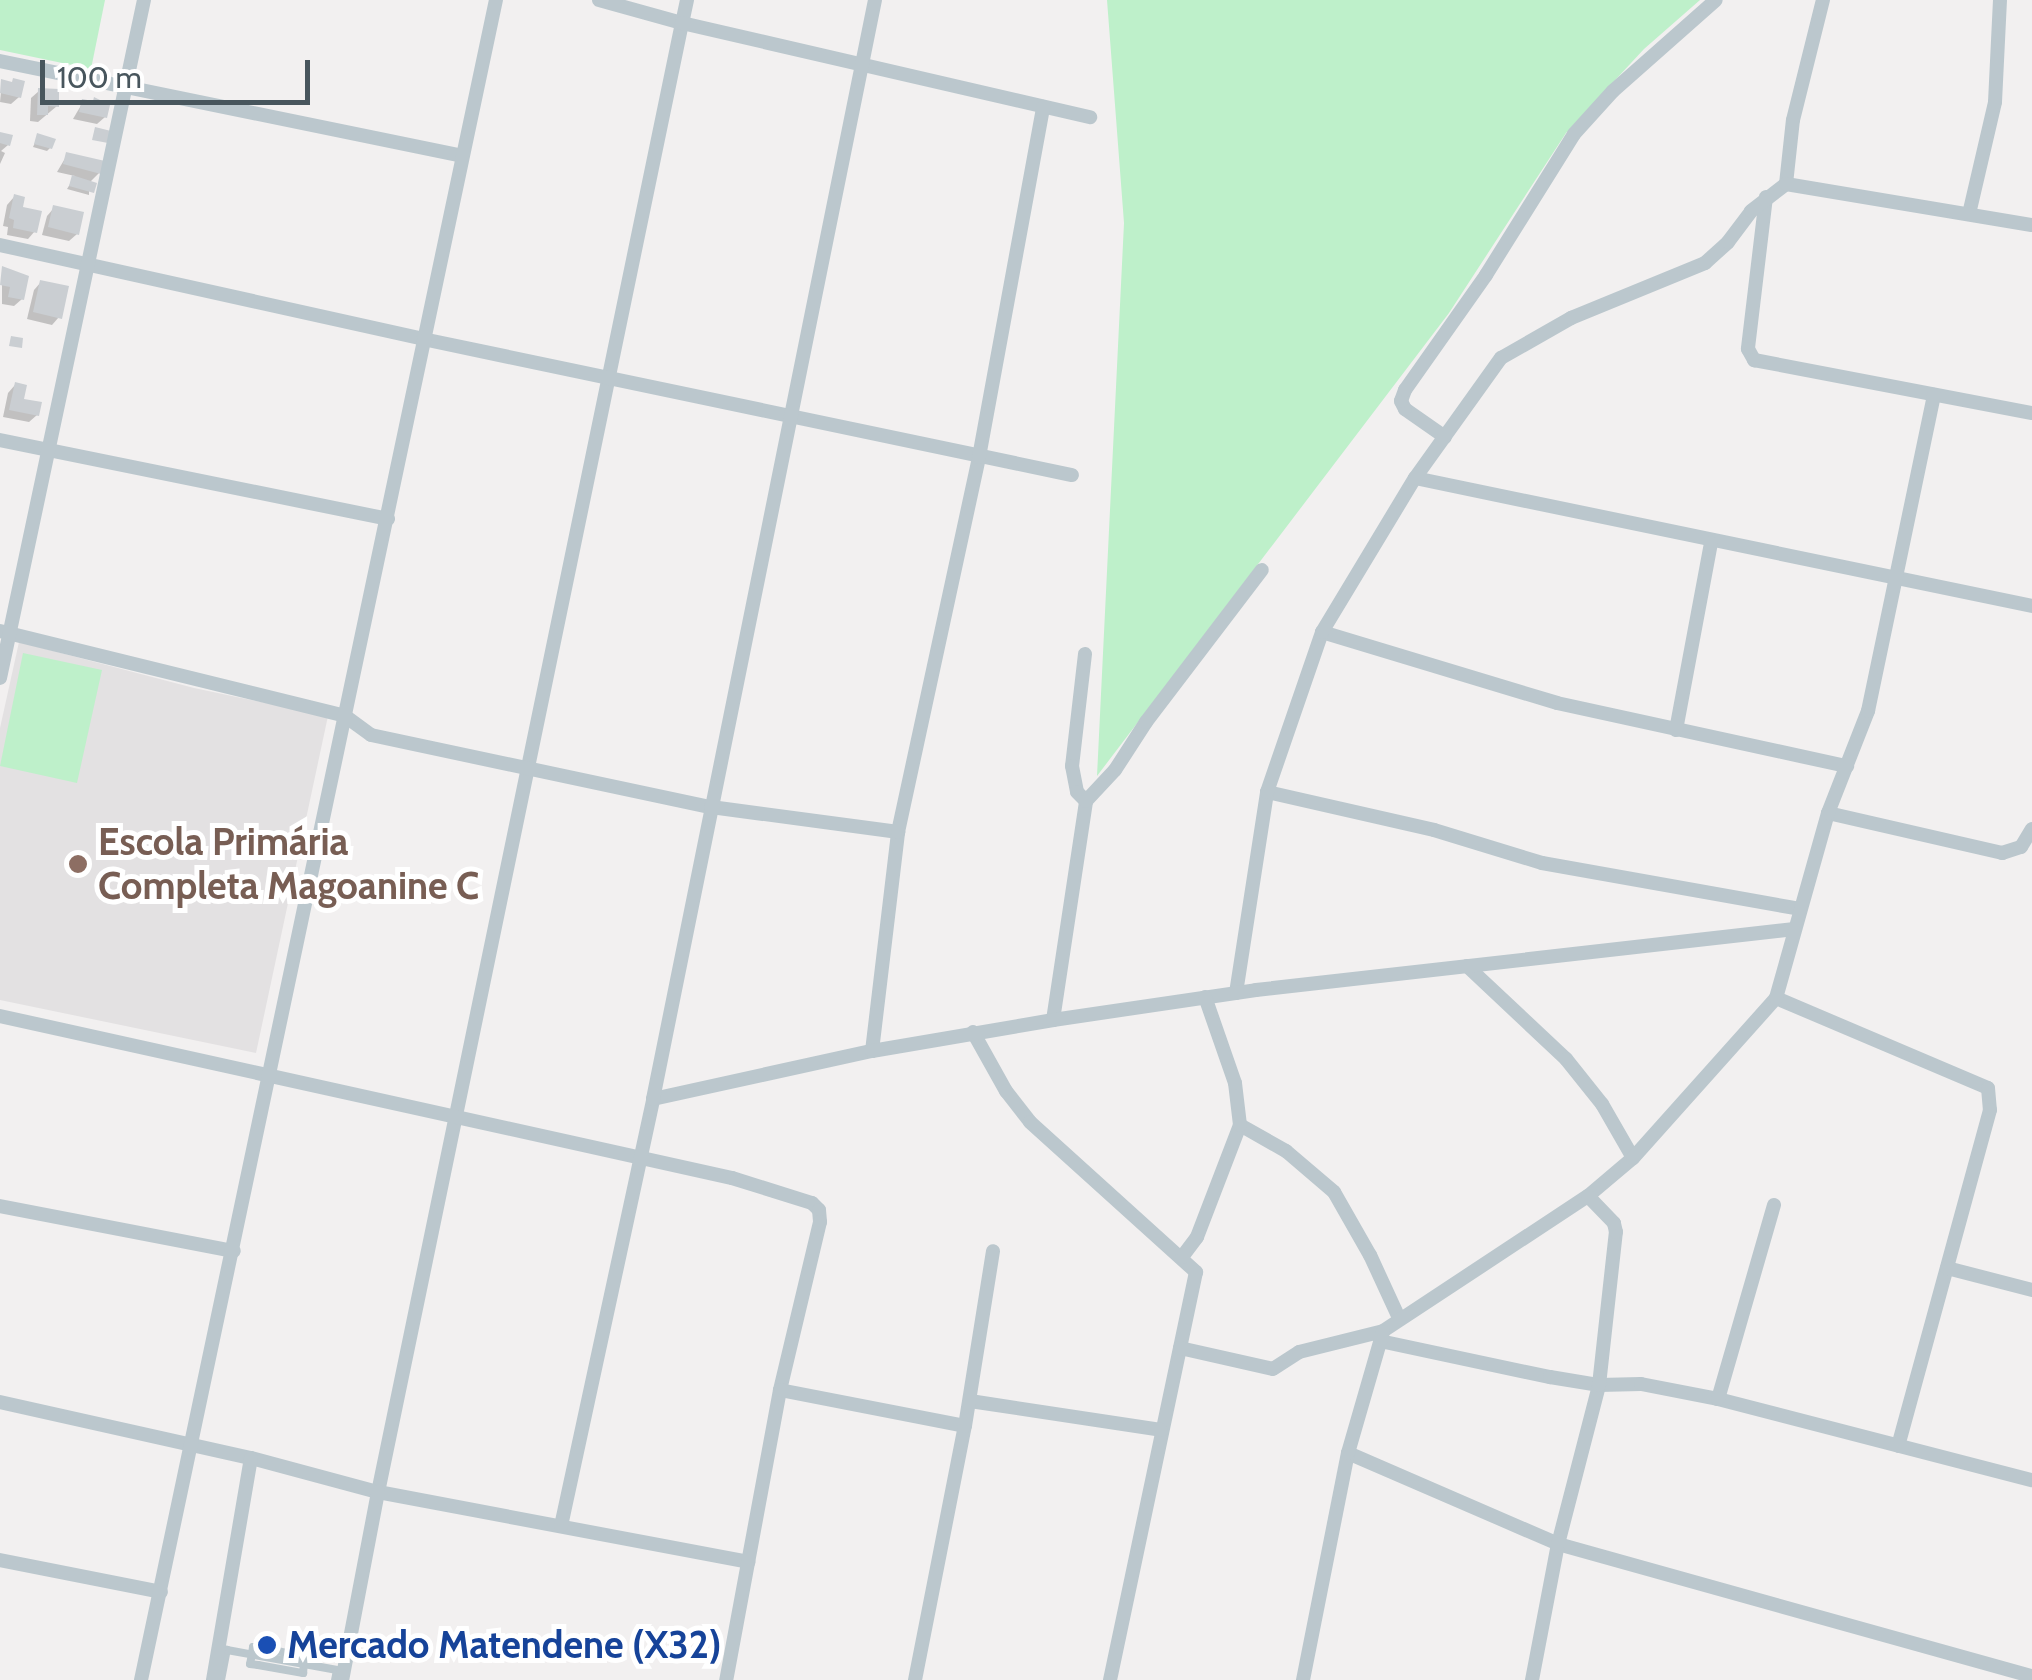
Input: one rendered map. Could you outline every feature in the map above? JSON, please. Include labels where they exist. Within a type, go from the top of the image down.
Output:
[{"type":"street","points":[[0,678],[5,632],[50,450],[144,0]]},
{"type":"street","points":[[141,1680],[496,0]]},
{"type":"street","points":[[599,0],[1090,117]]},
{"type":"street","points":[[338,1680],[687,0]]},
{"type":"street","points":[[560,1526],[653,1098],[875,0]]},
{"type":"street","points":[[1445,437],[1405,408],[1401,401],[1405,390],[1486,275],[1574,134],[1613,91],[1716,0]]},
{"type":"street","points":[[1786,184],[1793,120],[1823,0]]},
{"type":"street","points":[[1970,214],[1994,102],[2000,0]]},
{"type":"street","points":[[0,61],[462,156]]},
{"type":"street","points":[[872,1051],[898,832],[979,457],[1044,107]]},
{"type":"street","points":[[1236,993],[1267,792],[1322,632],[1415,478],[1471,395],[1515,347],[1571,318],[1704,262],[1766,196],[1786,184],[1800,182],[2032,225]]},
{"type":"street","points":[[1766,196],[1748,348],[1754,360],[2032,414]]},
{"type":"street","points":[[0,245],[423,339],[1072,474]]},
{"type":"street","points":[[1303,1680],[1348,1453],[1382,1336],[1399,1318],[1588,1196],[1634,1158],[1776,998],[1828,814],[1868,710],[1934,395]]},
{"type":"street","points":[[0,440],[388,519]]},
{"type":"street","points":[[1415,478],[1711,543],[2032,606]]},
{"type":"street","points":[[1676,730],[1711,543]]},
{"type":"street","points":[[1052,1020],[1086,802],[1116,770],[1146,722],[1262,570]]},
{"type":"street","points":[[5,632],[345,716],[371,735],[711,807],[898,832]]},
{"type":"street","points":[[1322,632],[1557,703],[1846,766]]},
{"type":"street","points":[[1085,654],[1072,766],[1076,792],[1086,802]]},
{"type":"street","points":[[1267,792],[1434,830],[1577,870],[1800,909]]},
{"type":"street","points":[[1828,814],[2002,853],[2021,846],[2032,829]]},
{"type":"street","points":[[653,1098],[872,1051],[1052,1020],[1236,993],[1794,929]]},
{"type":"street","points":[[1467,966],[1566,1059],[1602,1104],[1634,1158]]},
{"type":"street","points":[[1182,1257],[1197,1237],[1240,1125],[1234,1082],[1205,998]]},
{"type":"street","points":[[1776,998],[1988,1088],[1990,1110],[1898,1446]]},
{"type":"street","points":[[0,1016],[749,1183],[802,1199],[819,1210],[780,1390],[726,1680]]},
{"type":"street","points":[[973,1032],[1006,1091],[1030,1122],[1196,1272],[1110,1680]]},
{"type":"street","points":[[1240,1125],[1286,1151],[1334,1192],[1370,1255],[1399,1318]]},
{"type":"street","points":[[1532,1680],[1558,1544],[1599,1385],[1616,1232],[1614,1223],[1588,1196]]},
{"type":"street","points":[[1718,1399],[1774,1205]]},
{"type":"street","points":[[0,1206],[234,1251]]},
{"type":"street","points":[[915,1680],[966,1426],[993,1251]]},
{"type":"street","points":[[1947,1268],[2032,1290]]},
{"type":"street","points":[[1180,1348],[1273,1369],[1299,1352],[1382,1336],[1599,1385],[1641,1384],[1718,1399],[2032,1480]]},
{"type":"street","points":[[780,1390],[966,1426]]},
{"type":"street","points":[[970,1400],[1161,1430]]},
{"type":"street","points":[[0,1402],[251,1458],[378,1492],[748,1562]]},
{"type":"street","points":[[1348,1453],[1558,1544],[2032,1676]]},
{"type":"street","points":[[213,1680],[251,1458]]},
{"type":"street","points":[[0,1560],[161,1592]]},
{"type":"lane","points":[[253,1647],[306,1657],[302,1673],[250,1664],[252,1654],[253,1647]]},
{"type":"lane","points":[[221,1680],[227,1650],[252,1654]]},
{"type":"lane","points":[[304,1664],[337,1670],[338,1680]]},
{"type":"shaded area","points":[[19,642],[194,688],[328,716],[256,1053],[0,1000],[0,728]]},
{"type":"green space","points":[[0,0],[105,0],[91,69],[0,50]]},
{"type":"green space","points":[[1107,0],[1700,0],[1644,49],[1566,133],[1449,313],[1097,776],[1124,223]]},
{"type":"green space","points":[[23,653],[102,670],[77,783],[0,766]]},
{"type":"building","points":[[13,78],[25,81],[21,98],[0,93],[1,79],[12,82]]},
{"type":"building","points":[[38,88],[59,89],[59,107],[48,106],[48,115],[37,115]]},
{"type":"building","points":[[94,97],[110,105],[107,118],[79,112],[82,99],[93,101]]},
{"type":"building","points":[[95,127],[111,131],[108,143],[92,140]]},
{"type":"building","points":[[0,132],[13,135],[10,146],[0,143]]},
{"type":"building","points":[[37,133],[56,139],[52,149],[34,144]]},
{"type":"building","points":[[66,152],[105,161],[101,174],[63,164]]},
{"type":"building","points":[[72,175],[97,183],[94,193],[69,186]]},
{"type":"building","points":[[14,194],[25,197],[23,207],[42,211],[37,233],[13,228],[14,220],[9,218]]},
{"type":"building","points":[[53,205],[84,212],[79,235],[48,227]]},
{"type":"building","points":[[2,266],[29,276],[24,300],[8,297],[10,287],[0,285]]},
{"type":"building","points":[[40,280],[69,286],[62,319],[33,312]]},
{"type":"building","points":[[11,336],[23,338],[22,348],[9,346]]},
{"type":"building","points":[[15,382],[27,385],[24,399],[42,402],[39,416],[9,410]]},
{"type":"place","name":"Escola Primária Completa Magoanine C","points":[[78,864]]},
{"type":"place","name":"Mercado Matendene (X32)","points":[[267,1645]]}]
